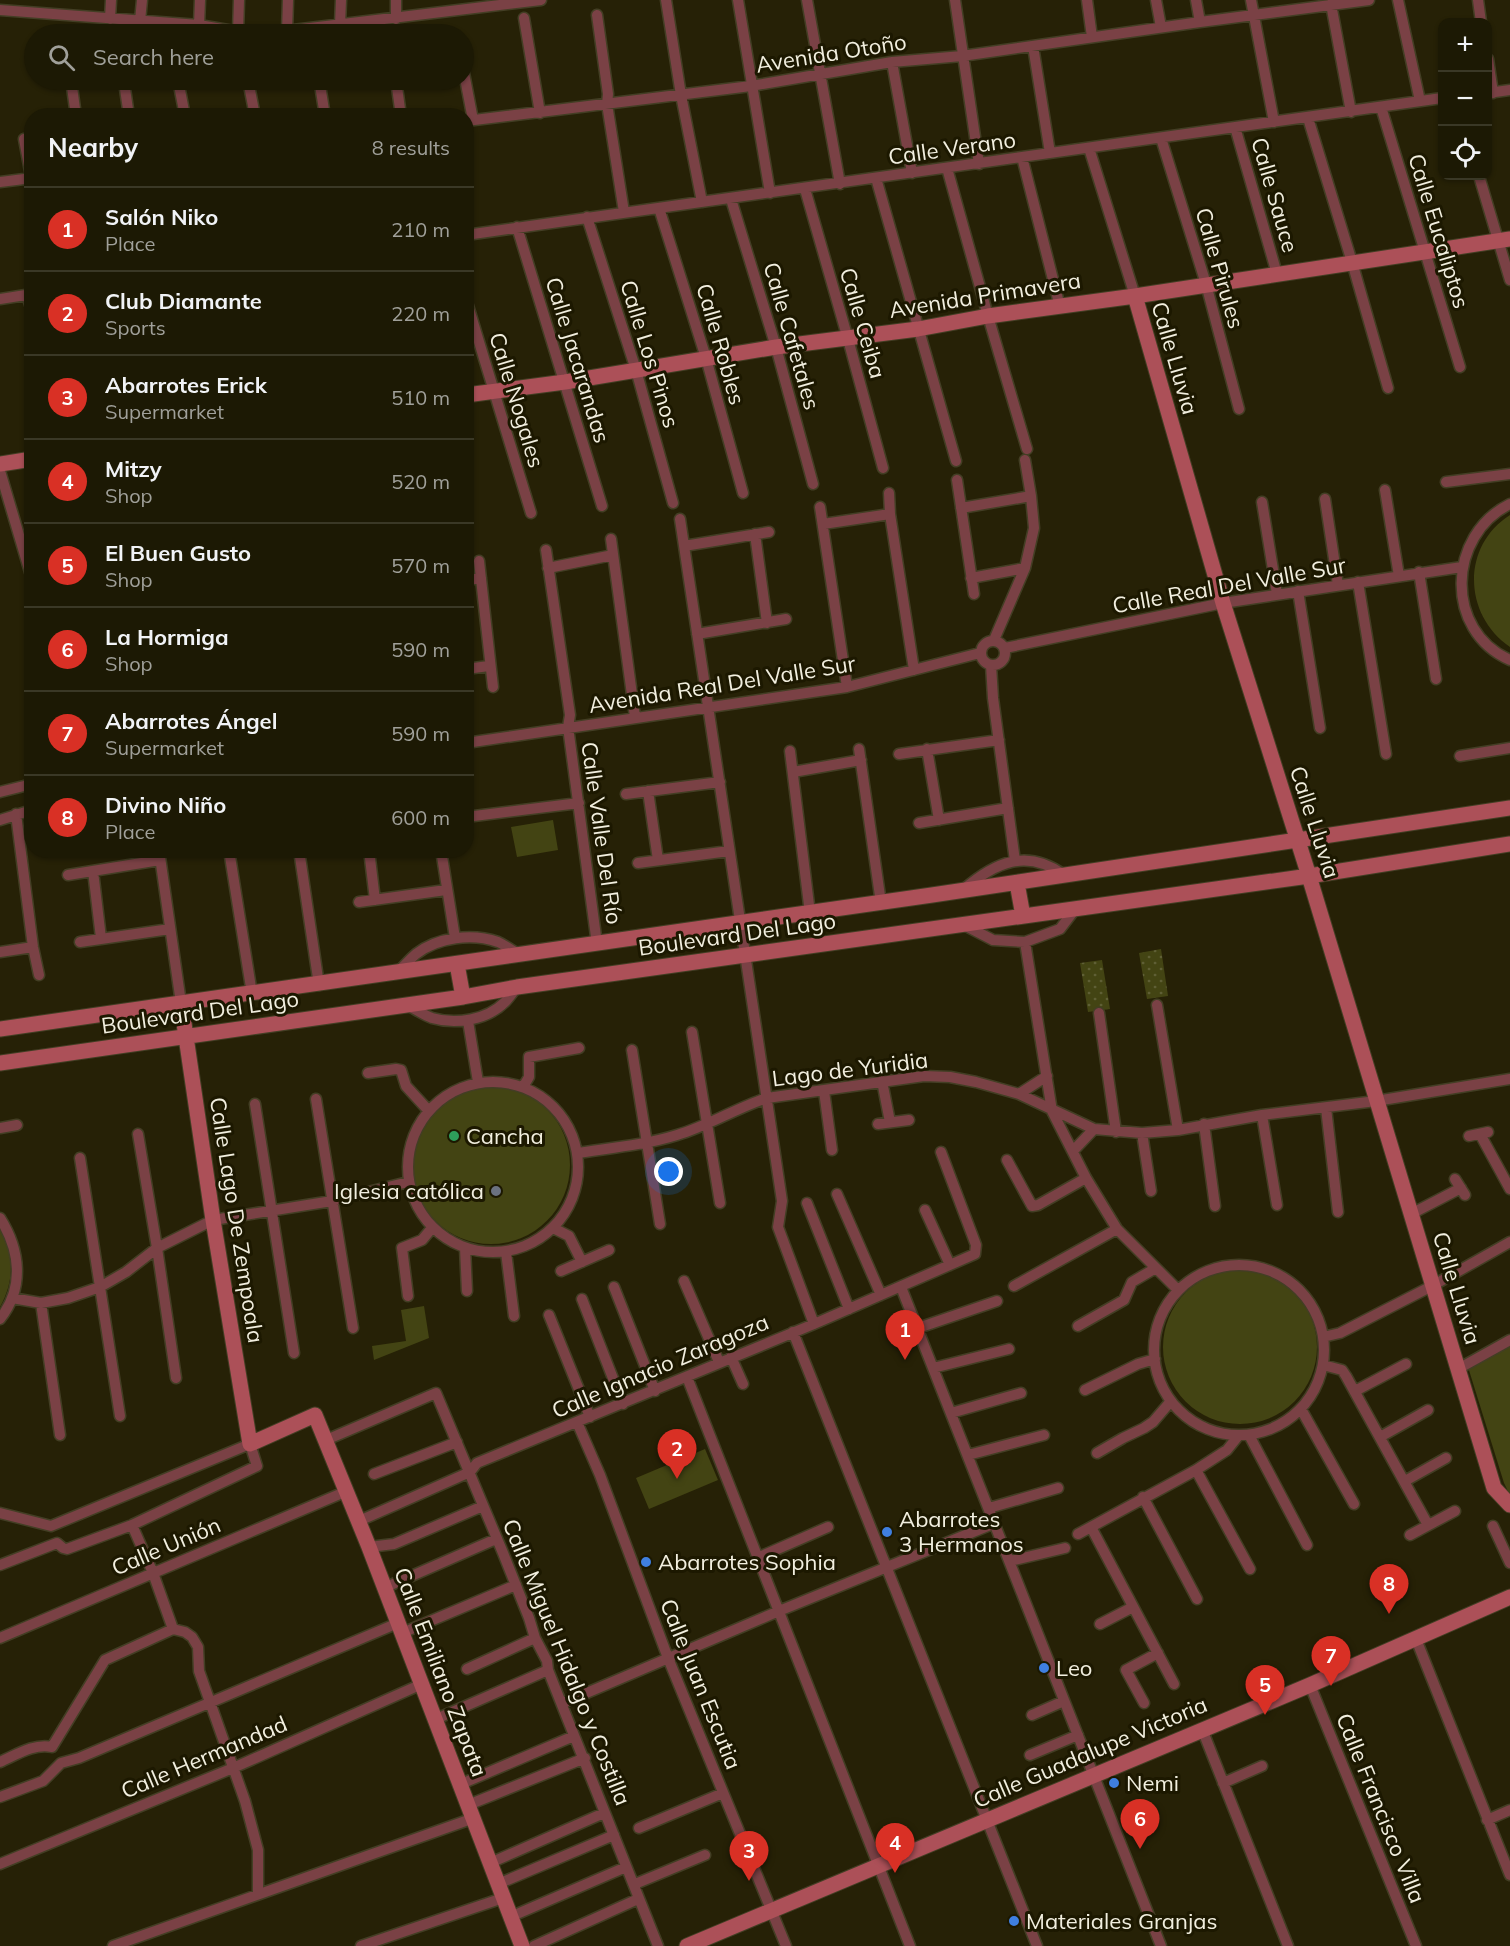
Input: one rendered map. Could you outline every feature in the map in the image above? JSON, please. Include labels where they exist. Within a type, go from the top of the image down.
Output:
[{"type":"street","points":[[110,19],[111,0]]},
{"type":"street","points":[[140,21],[142,0]]},
{"type":"street","points":[[199,24],[200,0]]},
{"type":"street","points":[[238,24],[239,0]]},
{"type":"street","points":[[287,24],[288,0]]},
{"type":"street","points":[[340,24],[341,0]]},
{"type":"street","points":[[396,0],[396,19]]},
{"type":"street","points":[[349,24],[396,19],[451,6],[541,0]]},
{"type":"street","points":[[666,0],[681,95],[702,202]]},
{"type":"street","points":[[738,0],[770,193]]},
{"type":"street","points":[[807,0],[840,184]]},
{"type":"street","points":[[955,0],[979,164]]},
{"type":"street","points":[[1087,0],[1092,37]]},
{"type":"street","points":[[1156,0],[1161,27]]},
{"type":"street","points":[[1196,0],[1200,22]]},
{"type":"street","points":[[1251,0],[1274,122]]},
{"type":"street","name":"Avenida Otoño","points":[[474,121],[751,86],[892,62],[962,56],[1369,0]]},
{"type":"street","points":[[1398,0],[1420,101]]},
{"type":"street","points":[[1478,0],[1480,18]]},
{"type":"street","points":[[1331,4],[1351,112]]},
{"type":"street","points":[[0,10],[184,24]]},
{"type":"street","points":[[597,15],[624,212]]},
{"type":"street","points":[[524,18],[540,113]]},
{"type":"street","points":[[1032,46],[1050,153]]},
{"type":"street","points":[[892,62],[912,173]]},
{"type":"street","points":[[72,90],[75,108]]},
{"type":"street","points":[[125,90],[128,108]]},
{"type":"street","points":[[180,90],[183,108]]},
{"type":"street","points":[[250,90],[253,108]]},
{"type":"street","points":[[321,90],[324,108]]},
{"type":"street","points":[[397,90],[400,108]]},
{"type":"street","points":[[466,90],[468,108]]},
{"type":"street","points":[[1492,93],[1510,90]]},
{"type":"street","name":"Calle Verano","points":[[474,234],[1438,99]]},
{"type":"street","name":"Calle Eucaliptos","points":[[1381,107],[1460,367]]},
{"type":"street","points":[[1308,118],[1388,388]]},
{"type":"street","name":"Calle Sauce","points":[[1236,127],[1277,274]]},
{"type":"street","name":"Calle Pirules","points":[[1161,138],[1206,284],[1239,409]]},
{"type":"street","name":"Calle Lluvia","points":[[1089,148],[1135,296],[1222,603],[1309,876],[1494,1488],[1510,1505]]},
{"type":"street","points":[[1022,157],[1060,306]]},
{"type":"street","points":[[947,168],[1027,449]]},
{"type":"street","points":[[876,178],[956,461]]},
{"type":"street","points":[[0,182],[24,180]]},
{"type":"street","points":[[1481,180],[1504,240],[1510,280]]},
{"type":"street","name":"Calle Ceiba","points":[[805,189],[883,468]]},
{"type":"street","name":"Calle Cafetales","points":[[731,199],[776,347],[813,484]]},
{"type":"street","name":"Calle Robles","points":[[659,208],[706,358],[743,493]]},
{"type":"street","name":"Calle Los Pinos","points":[[587,217],[636,370],[674,503]]},
{"type":"street","name":"Calle Jacarandas","points":[[517,227],[602,506]]},
{"type":"street","name":"Avenida Primavera","points":[[474,394],[1504,240]]},
{"type":"street","points":[[0,299],[24,296]]},
{"type":"street","name":"Calle Nogales","points":[[474,325],[531,513]]},
{"type":"street","points":[[0,464],[24,460]]},
{"type":"street","points":[[994,640],[1005,648],[1005,655],[1003,661],[991,665],[986,663],[980,653],[984,644],[994,640],[1025,568],[1034,528],[1032,495],[1025,460]]},
{"type":"street","points":[[0,471],[24,552]]},
{"type":"street","points":[[1446,482],[1510,474]]},
{"type":"street","points":[[957,480],[974,594]]},
{"type":"street","points":[[1385,490],[1398,576]]},
{"type":"street","points":[[889,493],[890,514],[914,670]]},
{"type":"street","points":[[960,508],[1032,495]]},
{"type":"street","points":[[1325,499],[1338,585]]},
{"type":"street","points":[[1262,502],[1276,594]]},
{"type":"street","points":[[1510,504],[1488,519],[1476,533],[1467,549],[1462,567],[1461,588],[1465,608],[1474,627],[1487,644],[1510,660]]},
{"type":"street","points":[[820,507],[847,687]]},
{"type":"street","points":[[823,524],[890,514]]},
{"type":"street","points":[[680,519],[710,707],[729,851],[782,1201],[778,1227],[814,1324]]},
{"type":"street","points":[[684,546],[769,532]]},
{"type":"street","points":[[755,534],[767,623]]},
{"type":"street","points":[[611,539],[635,717]]},
{"type":"street","name":"Calle Valle Del Río","points":[[546,550],[570,715],[568,727],[597,944]]},
{"type":"street","points":[[548,568],[613,555]]},
{"type":"street","points":[[479,561],[493,687]]},
{"type":"street","name":"Calle Real Del Valle Sur","points":[[1005,648],[1222,603],[1462,567]]},
{"type":"street","points":[[971,578],[1025,568]]},
{"type":"street","points":[[1419,572],[1436,679]]},
{"type":"street","points":[[474,579],[481,578]]},
{"type":"street","points":[[1358,582],[1386,754]]},
{"type":"street","points":[[1298,591],[1320,728]]},
{"type":"street","points":[[697,634],[786,619]]},
{"type":"street","name":"Avenida Real Del Valle Sur","points":[[474,742],[847,687],[980,653]]},
{"type":"street","points":[[991,665],[1015,861]]},
{"type":"street","points":[[474,668],[489,666]]},
{"type":"street","points":[[899,754],[999,740]]},
{"type":"street","points":[[1460,756],[1510,748]]},
{"type":"street","points":[[927,749],[939,820]]},
{"type":"street","points":[[790,751],[810,913]]},
{"type":"street","points":[[793,772],[860,754],[881,903]]},
{"type":"street","points":[[626,794],[720,782]]},
{"type":"street","points":[[0,792],[24,786]]},
{"type":"street","points":[[648,791],[658,860]]},
{"type":"street","points":[[474,816],[579,803]]},
{"type":"street","points":[[919,823],[1008,808]]},
{"type":"street","name":"Boulevard Del Lago","points":[[0,1029],[963,891],[1510,808]]},
{"type":"street","points":[[0,820],[24,812]]},
{"type":"street","points":[[16,814],[33,947],[39,975]]},
{"type":"street","name":"Boulevard Del Lago","points":[[0,1063],[463,997],[517,987],[1309,876],[1510,844]]},
{"type":"street","points":[[638,863],[729,851]]},
{"type":"street","points":[[68,875],[147,858]]},
{"type":"street","points":[[160,858],[181,1004]]},
{"type":"street","points":[[231,858],[252,994]]},
{"type":"street","points":[[300,858],[319,985]]},
{"type":"street","points":[[370,858],[375,900]]},
{"type":"street","points":[[442,858],[455,938]]},
{"type":"street","name":"Boulevard Del Lago","points":[[963,891],[998,865],[1015,861],[1028,860],[1051,866],[1064,875]]},
{"type":"street","points":[[93,871],[101,938]]},
{"type":"street","points":[[1017,883],[1023,916]]},
{"type":"street","points":[[359,902],[446,890]]},
{"type":"street","points":[[964,925],[993,940],[1025,942],[1060,929],[1076,908]]},
{"type":"street","points":[[80,942],[170,929]]},
{"type":"street","points":[[397,973],[417,953],[455,938],[476,937],[499,943],[519,955]]},
{"type":"street","points":[[1025,942],[1053,1111],[1086,1178],[1117,1229],[1178,1290]]},
{"type":"street","points":[[0,952],[33,947]]},
{"type":"street","points":[[457,964],[463,997]]},
{"type":"street","points":[[407,1005],[432,1018],[468,1021],[504,1004],[517,987]]},
{"type":"street","name":"Calle Lago De Zempoala","points":[[181,1004],[213,1220],[250,1444]]},
{"type":"street","points":[[1157,1005],[1178,1130]]},
{"type":"street","points":[[1099,1013],[1116,1132]]},
{"type":"street","points":[[468,1021],[478,1082]]},
{"type":"street","points":[[692,1032],[720,1203]]},
{"type":"street","points":[[523,1087],[529,1077],[529,1057],[579,1048]]},
{"type":"street","points":[[632,1050],[660,1224]]},
{"type":"street","points":[[368,1073],[400,1070],[406,1086],[428,1110]]},
{"type":"street","name":"Lago de Yuridia","points":[[577,1153],[678,1135],[742,1106],[767,1098],[924,1076],[950,1077],[1019,1094],[1094,1129],[1116,1132],[1178,1130],[1262,1115],[1376,1101],[1510,1079]]},
{"type":"street","points":[[1019,1094],[1047,1076]]},
{"type":"street","points":[[882,1081],[884,1123],[909,1120]]},
{"type":"street","points":[[478,1082],[508,1083],[539,1095],[558,1113],[572,1136],[577,1153],[578,1173],[574,1194],[566,1212],[553,1228],[531,1244],[506,1252],[485,1253],[465,1248],[442,1236],[432,1228],[417,1207],[408,1182],[407,1163],[410,1144],[417,1126],[428,1110],[443,1097],[478,1082]]},
{"type":"street","points":[[824,1091],[832,1150]]},
{"type":"street","points":[[316,1099],[353,1328]]},
{"type":"street","points":[[255,1104],[294,1353]]},
{"type":"street","points":[[1326,1108],[1338,1212]]},
{"type":"street","points":[[1262,1115],[1277,1205]]},
{"type":"street","points":[[1204,1124],[1215,1206]]},
{"type":"street","points":[[0,1128],[17,1125]]},
{"type":"street","points":[[1072,1151],[1094,1129]]},
{"type":"street","points":[[1142,1132],[1151,1191]]},
{"type":"street","points":[[138,1134],[158,1248],[176,1378]]},
{"type":"street","points":[[1479,1134],[1510,1189]]},
{"type":"street","name":"Calle Ignacio Zaragoza","points":[[359,1521],[470,1472],[477,1463],[655,1391],[975,1254],[976,1250],[941,1152]]},
{"type":"street","points":[[80,1158],[120,1416]]},
{"type":"street","points":[[1007,1160],[1032,1206],[1086,1178]]},
{"type":"street","points":[[12,1298],[41,1303],[68,1298],[100,1287],[126,1272],[158,1248],[213,1220],[332,1201],[408,1182]]},
{"type":"street","points":[[1411,1214],[1460,1188]]},
{"type":"street","points":[[837,1194],[881,1294]]},
{"type":"street","points":[[807,1203],[849,1309]]},
{"type":"street","points":[[925,1210],[950,1265]]},
{"type":"street","points":[[0,1218],[10,1235],[16,1255],[17,1277],[12,1298],[0,1319]]},
{"type":"street","points":[[408,1296],[402,1248],[422,1240],[432,1228]]},
{"type":"street","points":[[553,1228],[569,1236],[582,1262]]},
{"type":"street","points":[[1014,1286],[1117,1229]]},
{"type":"street","points":[[1323,1337],[1340,1334],[1510,1242]]},
{"type":"street","points":[[465,1248],[467,1291]]},
{"type":"street","points":[[561,1271],[609,1250]]},
{"type":"street","points":[[506,1252],[514,1316]]},
{"type":"street","points":[[1234,1265],[1255,1266],[1275,1273],[1293,1284],[1308,1300],[1318,1318],[1323,1337],[1323,1365],[1319,1381],[1301,1409],[1277,1426],[1244,1435],[1216,1432],[1194,1422],[1171,1401],[1160,1381],[1155,1359],[1156,1329],[1161,1315],[1178,1290],[1194,1277],[1214,1268],[1234,1265]]},
{"type":"street","points":[[1078,1326],[1124,1300],[1132,1282],[1156,1268]]},
{"type":"street","points":[[684,1281],[719,1362]]},
{"type":"street","points":[[614,1287],[655,1391]]},
{"type":"street","points":[[900,1287],[1095,1774],[1161,1946]]},
{"type":"street","points":[[582,1299],[623,1404]]},
{"type":"street","points":[[918,1328],[997,1301]]},
{"type":"street","points":[[41,1303],[60,1435]]},
{"type":"street","points":[[549,1315],[590,1417]]},
{"type":"street","points":[[793,1332],[1037,1946]]},
{"type":"street","points":[[1458,1369],[1510,1340]]},
{"type":"street","points":[[933,1368],[1009,1349]]},
{"type":"street","points":[[731,1357],[743,1384]]},
{"type":"street","points":[[1085,1390],[1138,1364],[1155,1359]]},
{"type":"street","points":[[1355,1391],[1406,1364]]},
{"type":"street","points":[[1323,1365],[1342,1370],[1428,1525]]},
{"type":"street","points":[[687,1377],[910,1946]]},
{"type":"street","name":"Calle Miguel Hidalgo y Costilla","points":[[326,1440],[436,1393],[516,1585],[535,1638],[547,1661],[548,1670],[658,1946]]},
{"type":"street","points":[[951,1413],[1020,1393]]},
{"type":"street","points":[[1097,1453],[1153,1422],[1171,1401]]},
{"type":"street","points":[[1301,1409],[1354,1504]]},
{"type":"street","points":[[1380,1437],[1428,1410]]},
{"type":"street","name":"Calle Emiliano Zapata","points":[[250,1444],[315,1415],[359,1521],[522,1946]]},
{"type":"street","name":"Calle Juan Escutia","points":[[578,1422],[668,1658],[786,1946]]},
{"type":"street","points":[[968,1455],[1044,1435]]},
{"type":"street","points":[[1078,1534],[1196,1470],[1227,1450],[1244,1435]]},
{"type":"street","points":[[1244,1435],[1307,1545]]},
{"type":"street","points":[[374,1474],[457,1442]]},
{"type":"street","points":[[0,1513],[51,1526],[250,1444],[257,1466],[132,1525],[67,1549],[57,1543],[51,1526]]},
{"type":"street","points":[[1405,1481],[1446,1458]]},
{"type":"street","points":[[1196,1470],[1250,1569]]},
{"type":"street","points":[[989,1508],[1058,1488]]},
{"type":"street","name":"Calle Unión","points":[[0,1638],[347,1491]]},
{"type":"street","points":[[1143,1497],[1197,1599]]},
{"type":"street","points":[[369,1547],[394,1544],[483,1506]]},
{"type":"street","points":[[1410,1534],[1455,1511]]},
{"type":"street","points":[[562,1703],[995,1523]]},
{"type":"street","points":[[132,1525],[153,1573],[173,1629]]},
{"type":"street","points":[[1493,1526],[1510,1563]]},
{"type":"street","points":[[758,1558],[828,1527]]},
{"type":"street","points":[[1091,1527],[1174,1684]]},
{"type":"street","points":[[384,1588],[496,1539]]},
{"type":"street","points":[[0,1565],[57,1543]]},
{"type":"street","points":[[1010,1561],[1065,1548]]},
{"type":"street","points":[[0,1797],[43,1781],[61,1763],[79,1758],[209,1703],[400,1628],[516,1585]]},
{"type":"street","name":"Calle Guadalupe Victoria","points":[[687,1946],[1310,1685],[1510,1597]]},
{"type":"street","points":[[1100,1624],[1133,1607]]},
{"type":"street","points":[[52,1747],[105,1660],[173,1629],[192,1636],[198,1647],[199,1671],[245,1801],[258,1850],[258,1894]]},
{"type":"street","points":[[467,1669],[535,1638]]},
{"type":"street","points":[[1416,1639],[1510,1875]]},
{"type":"street","points":[[1144,1703],[1126,1670],[1158,1653]]},
{"type":"street","points":[[436,1719],[548,1670]]},
{"type":"street","name":"Calle Hermandad","points":[[0,1864],[233,1768],[422,1684]]},
{"type":"street","name":"Calle Francisco Villa","points":[[1310,1685],[1416,1946]]},
{"type":"street","points":[[1032,1715],[1064,1701]]},
{"type":"street","points":[[1202,1729],[1288,1946]]},
{"type":"street","points":[[1030,1755],[1078,1735]]},
{"type":"street","points":[[461,1784],[574,1736]]},
{"type":"street","points":[[0,1762],[44,1745],[52,1747],[61,1763]]},
{"type":"street","points":[[112,1946],[258,1894],[471,1811],[585,1758]]},
{"type":"street","points":[[1223,1782],[1262,1766]]},
{"type":"street","name":"Calle Juan Escutia","points":[[639,1828],[723,1793]]},
{"type":"street","points":[[1487,1820],[1510,1810]]},
{"type":"street","points":[[490,1863],[604,1813]]},
{"type":"street","points":[[360,1946],[501,1891],[614,1835]]},
{"type":"street","points":[[634,1884],[705,1855]]},
{"type":"street","points":[[510,1917],[626,1867]]},
{"type":"street","points":[[534,1946],[638,1899]]},
{"type":"shaded area","points":[[1510,515],[1510,647],[1494,633],[1483,617],[1476,599],[1474,581],[1476,562],[1483,544],[1494,528]]},
{"type":"shaded area","points":[[553,820],[558,850],[517,857],[511,827]]},
{"type":"shaded area","points":[[1161,949],[1168,996],[1147,999],[1139,953]]},
{"type":"shaded area","points":[[1102,960],[1110,1009],[1088,1012],[1080,963]]},
{"type":"shaded area","points":[[491,1086],[521,1092],[547,1109],[564,1135],[570,1165],[564,1195],[547,1221],[521,1238],[491,1244],[461,1238],[435,1221],[418,1195],[412,1165],[418,1135],[435,1109],[461,1092]]},
{"type":"shaded area","points":[[0,1227],[8,1247],[11,1267],[8,1287],[0,1307]]},
{"type":"shaded area","points":[[1240,1270],[1255,1271],[1269,1276],[1283,1283],[1294,1293],[1304,1304],[1311,1318],[1316,1332],[1316,1362],[1311,1376],[1304,1390],[1294,1401],[1283,1411],[1269,1418],[1255,1423],[1240,1424],[1225,1423],[1211,1418],[1197,1411],[1186,1401],[1176,1390],[1169,1376],[1164,1362],[1163,1347],[1164,1332],[1169,1318],[1176,1304],[1186,1293],[1197,1283],[1211,1276],[1225,1271]]},
{"type":"shaded area","points":[[424,1306],[429,1338],[374,1360],[372,1346],[406,1341],[401,1310]]},
{"type":"shaded area","points":[[1510,1345],[1510,1495],[1504,1483],[1468,1367]]},
{"type":"shaded area","points":[[705,1449],[718,1480],[649,1509],[636,1478]]},
{"type":"place","name":"Cancha","points":[[454,1136]]},
{"type":"place","name":"Iglesia católica","points":[[496,1191]]},
{"type":"place","name":"Salón Niko","points":[[905,1360]]},
{"type":"place","name":"Club Diamante","points":[[677,1479]]},
{"type":"place","name":"Abarrotes 3 Hermanos","points":[[887,1532]]},
{"type":"place","name":"Abarrotes Sophia","points":[[646,1562]]},
{"type":"place","name":"Divino Niño","points":[[1389,1614]]},
{"type":"place","name":"Leo","points":[[1044,1668]]},
{"type":"place","name":"Abarrotes Ángel","points":[[1331,1686]]},
{"type":"place","name":"El Buen Gusto","points":[[1265,1715]]},
{"type":"place","name":"Nemi","points":[[1114,1783]]},
{"type":"place","name":"La Hormiga","points":[[1140,1849]]},
{"type":"place","name":"Mitzy","points":[[895,1873]]},
{"type":"place","name":"Abarrotes Erick","points":[[749,1881]]},
{"type":"place","name":"Materiales Granjas","points":[[1014,1921]]}]
